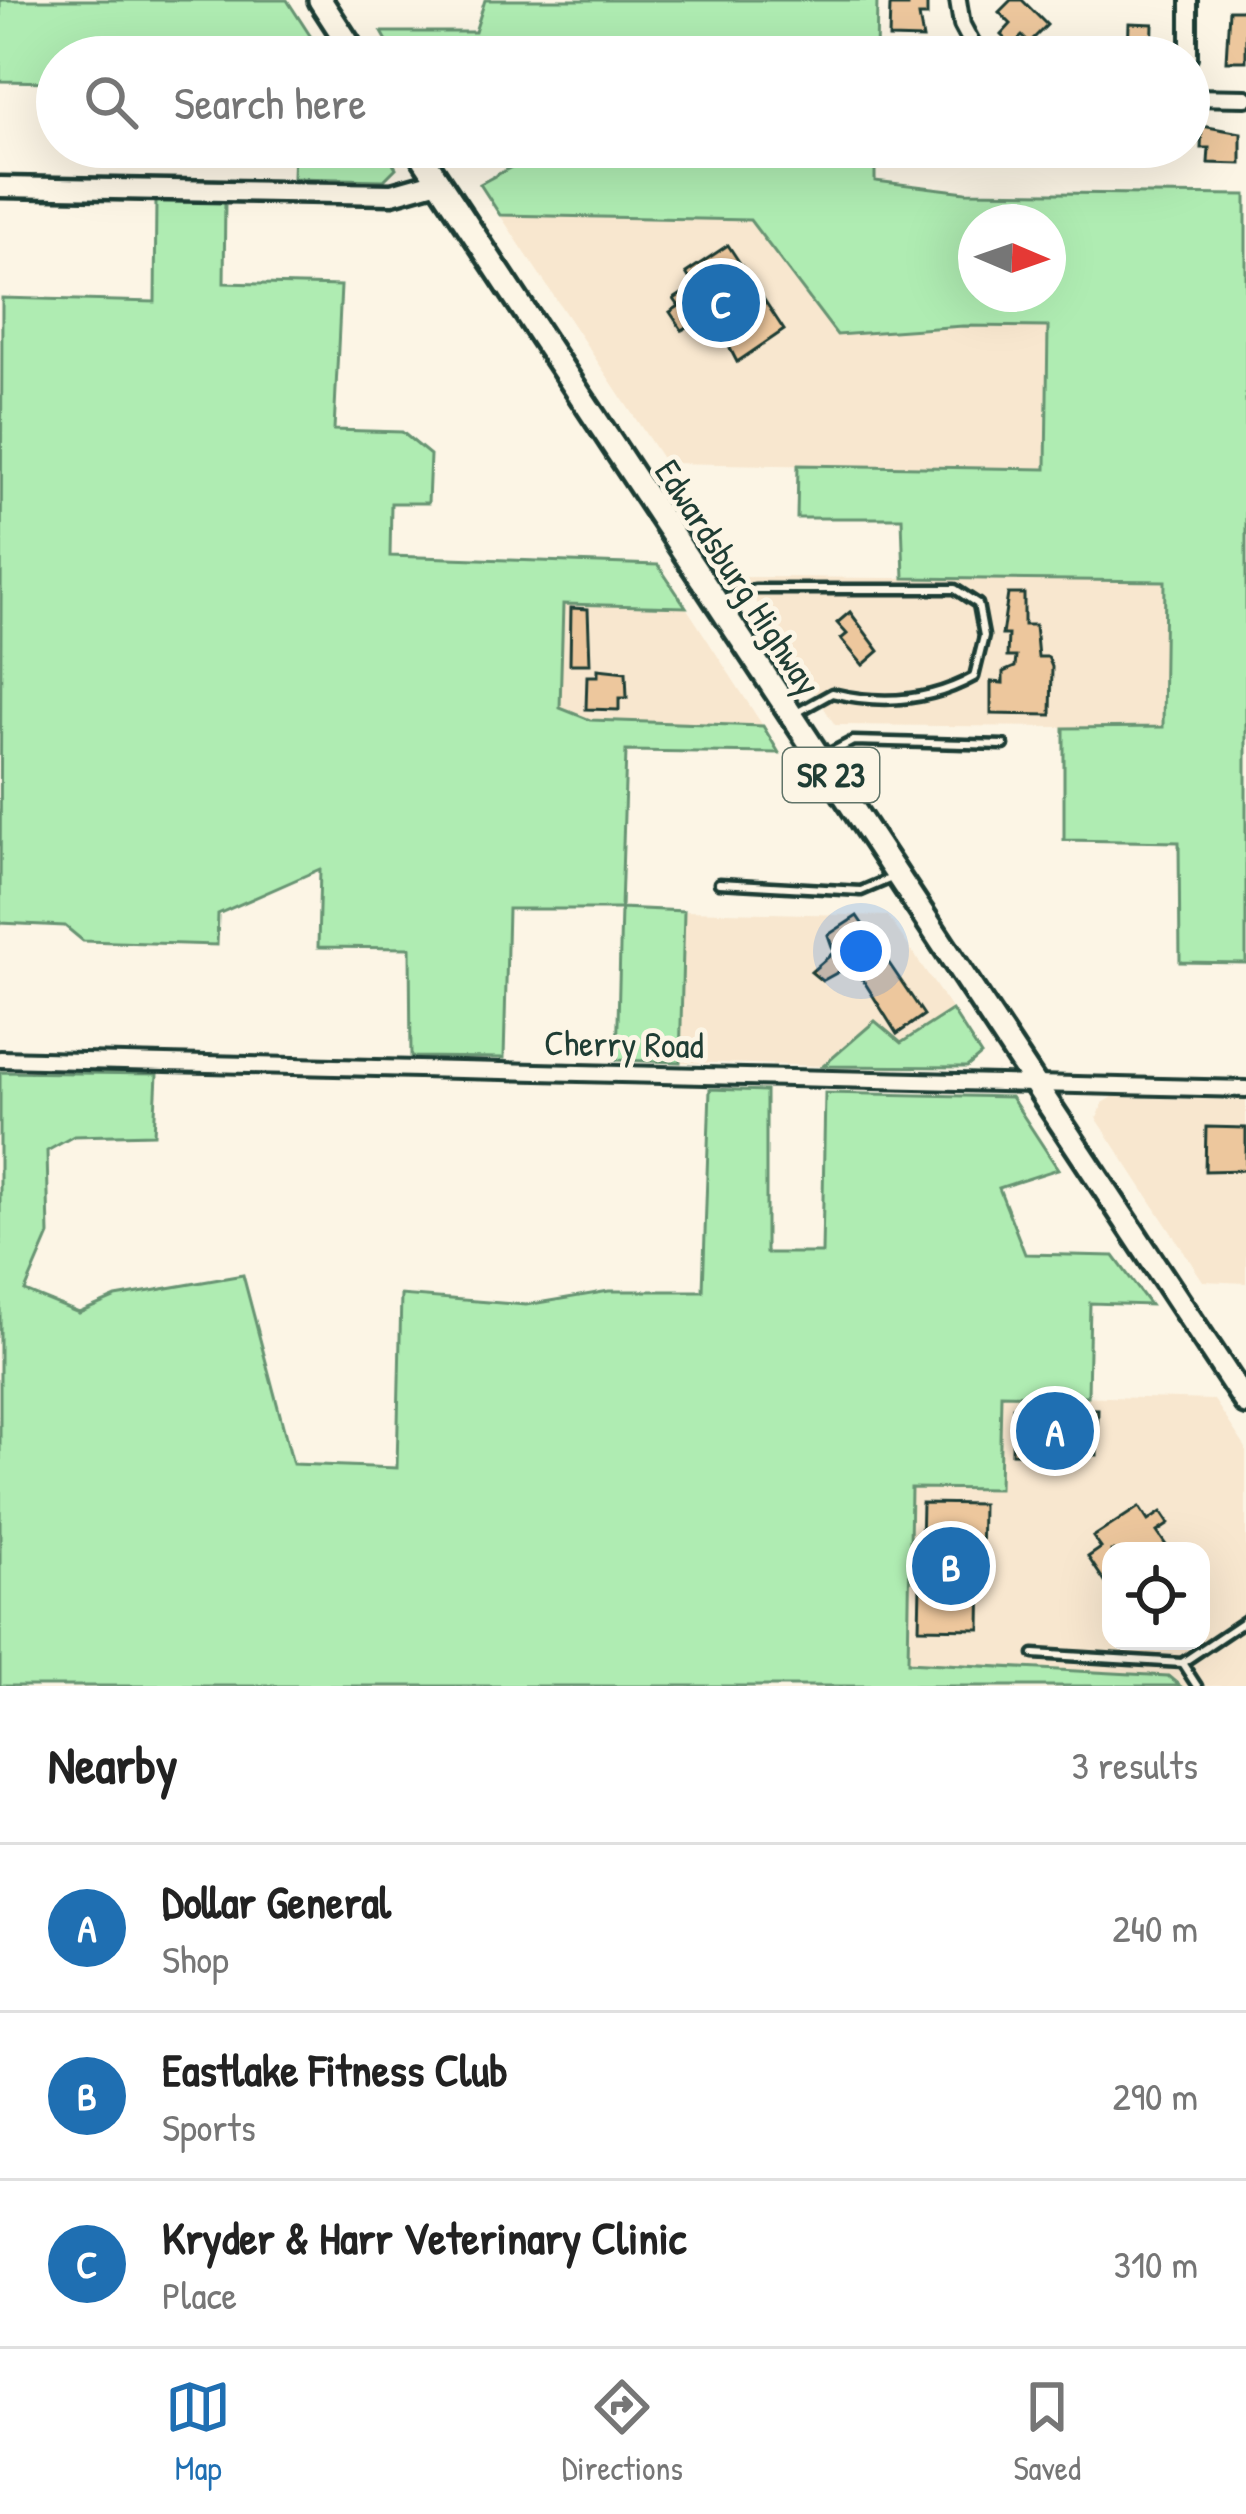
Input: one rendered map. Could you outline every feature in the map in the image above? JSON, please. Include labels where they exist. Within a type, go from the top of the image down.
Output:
[{"type":"main road","points":[[320,0],[343,36]]},
{"type":"main road","name":"Edwardsburg Highway","points":[[430,168],[1246,1403]]},
{"type":"street","points":[[958,0],[968,36]]},
{"type":"street","points":[[1189,0],[1189,36]]},
{"type":"street","points":[[1210,97],[1246,98]]},
{"type":"street","points":[[0,188],[392,194],[438,181]]},
{"type":"street","name":"Cherry Road","points":[[0,1059],[1246,1089]]},
{"type":"lane","points":[[716,601],[754,589],[955,589],[978,604],[984,636],[974,677],[944,694],[873,703],[832,694],[792,716]]},
{"type":"lane","points":[[820,758],[853,741],[1004,745]]},
{"type":"lane","points":[[719,883],[861,891],[897,875]]},
{"type":"lane","points":[[1034,1654],[1182,1663],[1246,1620]]},
{"type":"lane","points":[[1182,1663],[1197,1686]]},
{"type":"shaded area","points":[[500,215],[751,220],[837,335],[963,326],[1048,327],[1046,470],[665,463]]},
{"type":"shaded area","points":[[740,577],[1165,580],[1163,728],[835,725]]},
{"type":"shaded area","points":[[563,603],[686,607],[763,726],[590,720],[560,707]]},
{"type":"shaded area","points":[[684,911],[888,916],[952,1010],[900,1043],[875,1021],[823,1066],[680,1062]]},
{"type":"shaded area","points":[[1113,1097],[1246,1100],[1246,1283],[1203,1281],[1097,1119],[1103,1103]]},
{"type":"shaded area","points":[[1001,1394],[1214,1400],[1246,1448],[1246,1686],[1180,1686],[1168,1676],[908,1663],[911,1487]]},
{"type":"green space","points":[[0,0],[287,0],[310,36],[36,36],[36,82],[0,81]]},
{"type":"green space","points":[[485,0],[877,0],[876,36],[384,36],[382,32],[475,32]]},
{"type":"green space","points":[[293,168],[396,168],[384,180],[293,178]]},
{"type":"green space","points":[[510,168],[875,168],[875,181],[966,192],[1246,195],[1246,963],[1180,962],[1179,842],[1064,840],[1064,728],[1163,727],[1165,581],[904,578],[902,518],[797,518],[798,465],[1046,469],[1048,327],[963,326],[837,335],[750,220],[500,215],[480,184]]},
{"type":"green space","points":[[156,201],[225,202],[224,283],[341,286],[334,430],[402,432],[430,455],[428,503],[391,503],[390,556],[658,565],[686,607],[563,604],[560,708],[590,720],[763,726],[779,753],[626,751],[621,908],[684,911],[680,1062],[617,1060],[621,909],[508,909],[504,1058],[411,1057],[410,948],[318,947],[320,869],[218,914],[217,945],[83,941],[65,926],[0,923],[2,298],[155,302]]},
{"type":"green space","points":[[952,1010],[981,1055],[967,1067],[823,1066],[875,1021],[901,1043]]},
{"type":"green space","points":[[0,1072],[157,1074],[154,1134],[74,1136],[47,1151],[49,1235],[25,1291],[79,1313],[116,1297],[243,1275],[293,1464],[397,1468],[401,1295],[526,1305],[609,1291],[703,1291],[710,1089],[766,1091],[766,1253],[822,1253],[825,1093],[1011,1097],[1058,1169],[999,1188],[1025,1254],[1114,1256],[1150,1305],[1090,1303],[1088,1396],[1001,1394],[999,1489],[911,1488],[908,1662],[1168,1676],[1180,1686],[0,1686]]},
{"type":"building","points":[[908,0],[927,0],[927,16],[919,16],[922,36],[889,36],[890,6],[908,6]]},
{"type":"building","points":[[1011,0],[1022,0],[1047,25],[1036,36],[1002,36],[1011,24],[999,12]]},
{"type":"building","points":[[1229,10],[1246,10],[1246,61],[1226,61]]},
{"type":"building","points":[[1129,23],[1153,24],[1153,36],[1129,36]]},
{"type":"building","points":[[1210,127],[1241,133],[1241,164],[1210,163]]},
{"type":"building","points":[[728,245],[784,330],[737,362],[714,317],[694,330],[691,325],[682,330],[670,312],[679,306],[674,299],[694,286],[686,273]]},
{"type":"building","points":[[1008,594],[1024,594],[1024,625],[1035,625],[1038,657],[1048,657],[1052,667],[1051,715],[991,714],[991,682],[1003,683],[1003,672],[1015,667],[1016,657],[1007,657],[1008,635],[1002,635]]},
{"type":"building","points":[[571,608],[588,609],[590,664],[570,664]]},
{"type":"building","points":[[850,612],[879,651],[863,665],[841,639],[847,634],[837,623]]},
{"type":"building","points":[[598,669],[626,672],[627,698],[619,698],[619,710],[586,709],[587,676],[598,676]]},
{"type":"building","points":[[857,916],[924,1015],[897,1034],[853,964],[822,981],[811,972],[834,952],[828,935]]},
{"type":"building","points":[[1206,1127],[1246,1128],[1246,1170],[1205,1171]]},
{"type":"building","points":[[1013,1407],[1098,1409],[1097,1455],[1012,1453]]},
{"type":"building","points":[[922,1503],[982,1504],[980,1629],[919,1628]]},
{"type":"building","points":[[1139,1507],[1148,1521],[1161,1512],[1169,1524],[1157,1532],[1164,1542],[1102,1542],[1102,1578],[1088,1557],[1101,1548],[1093,1537]]},
{"type":"place","name":"Kryder & Harr Veterinary Clinic","points":[[721,303]]},
{"type":"place","name":"Dollar General","points":[[1055,1431]]},
{"type":"place","name":"Eastlake Fitness Club","points":[[951,1566]]}]
